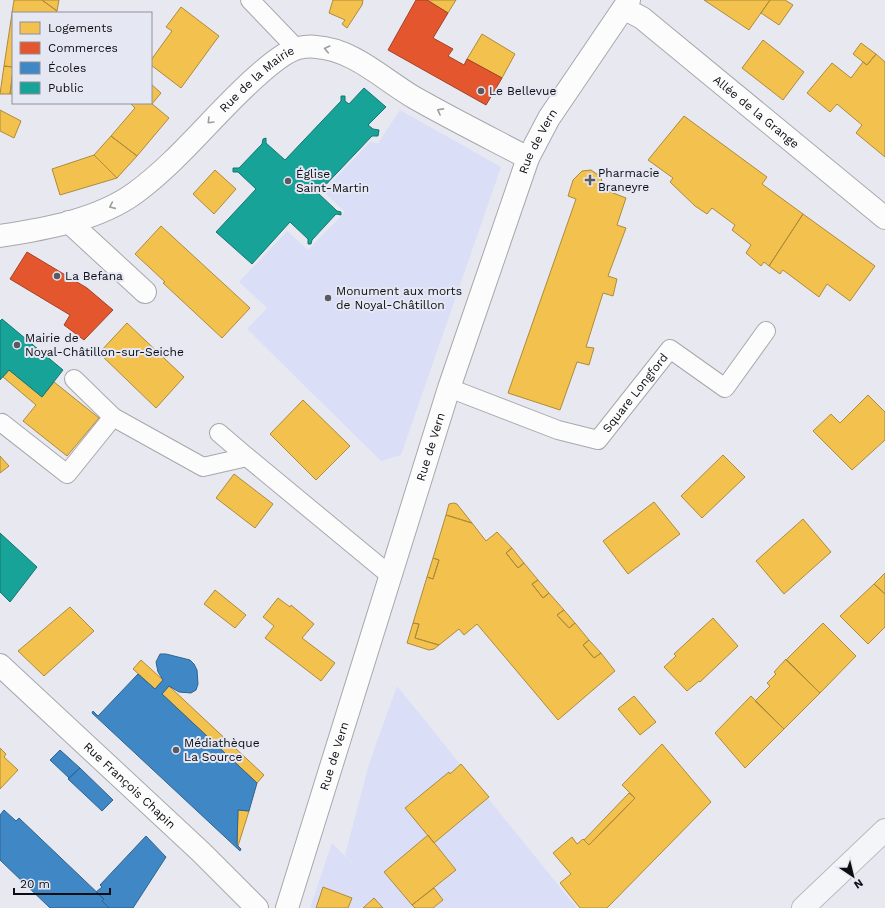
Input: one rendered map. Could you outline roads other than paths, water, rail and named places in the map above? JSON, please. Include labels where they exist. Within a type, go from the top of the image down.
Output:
[{"type":"main road","points":[[803,908],[885,830]]},
{"type":"street","name":"Rue de Vern","points":[[287,908],[449,388],[528,158],[549,118],[627,4]]},
{"type":"street","name":"Allée de la Grange","points":[[627,4],[885,218]]},
{"type":"street","name":"Rue de la Mairie","points":[[0,236],[69,222],[118,204],[135,193],[157,175],[243,88],[271,63],[296,48],[316,47],[333,50],[352,58],[414,97],[528,158]]},
{"type":"street","points":[[69,222],[146,292]]},
{"type":"street","name":"Rue François Chapin","points":[[0,665],[201,852],[257,908]]},
{"type":"lane","points":[[250,0],[296,48]]},
{"type":"lane","name":"Square Longford","points":[[449,388],[558,430],[598,440],[670,349],[725,388],[766,331]]},
{"type":"lane","points":[[74,379],[113,417],[203,467],[247,457]]},
{"type":"lane","points":[[0,424],[2,423],[66,474],[113,417]]},
{"type":"lane","points":[[219,433],[391,576]]},
{"type":"place","name":"Le Bellevue","points":[[481,91]]},
{"type":"place","name":"Pharmacie Braneyre","points":[[590,180]]},
{"type":"place","name":"Église Saint-Martin","points":[[288,181]]},
{"type":"place","name":"La Befana","points":[[57,276]]},
{"type":"place","name":"Monument aux morts de Noyal-Châtillon","points":[[328,298]]},
{"type":"place","name":"Mairie de Noyal-Châtillon-sur-Seiche","points":[[17,345]]},
{"type":"place","name":"Médiathèque La Source","points":[[176,750]]}]
